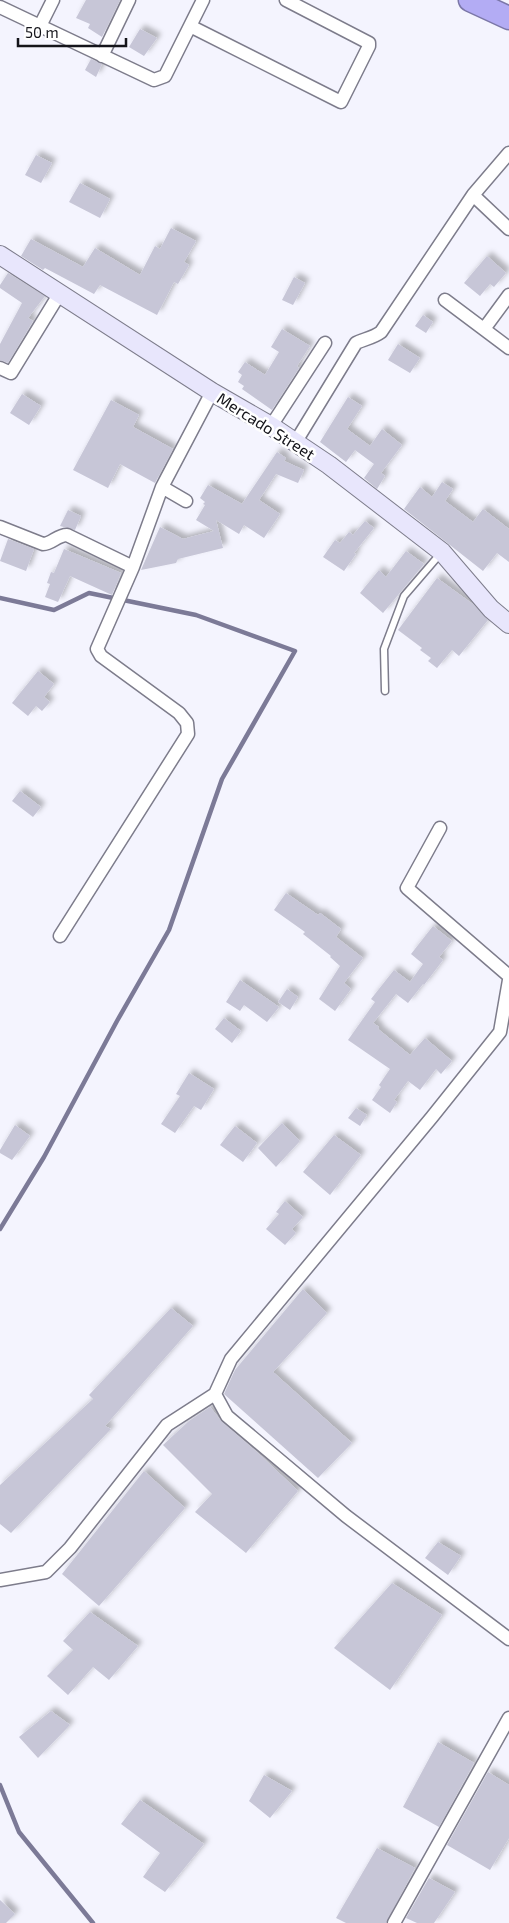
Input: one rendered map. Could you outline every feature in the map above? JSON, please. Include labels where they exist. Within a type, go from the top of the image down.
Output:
[{"type":"highway","points":[[470,0],[509,18]]},
{"type":"street","points":[[40,26],[53,0]]},
{"type":"street","points":[[102,56],[129,0]]},
{"type":"street","points":[[0,8],[154,80],[165,76],[203,0]]},
{"type":"street","points":[[190,26],[341,102],[369,43],[286,0]]},
{"type":"street","points":[[295,442],[356,343],[374,337],[381,332],[473,195],[509,153]]},
{"type":"street","points":[[473,195],[509,229]]},
{"type":"street","name":"Mercado Street","points":[[0,255],[212,392],[271,426],[329,466],[442,552],[491,609],[509,624]]},
{"type":"street","points":[[0,368],[10,373],[60,293]]},
{"type":"street","points":[[484,329],[509,295]]},
{"type":"street","points":[[445,300],[509,348]]},
{"type":"street","points":[[271,426],[325,343]]},
{"type":"street","points":[[60,936],[188,734],[187,723],[179,713],[101,656],[97,649],[133,567],[162,487],[212,392]]},
{"type":"street","points":[[162,487],[186,501]]},
{"type":"street","points":[[0,528],[42,544],[48,544],[60,536],[67,535],[133,567]]},
{"type":"street","points":[[0,1580],[46,1572],[70,1548],[167,1425],[215,1394],[231,1359],[500,1032],[509,978],[407,888],[440,828]]},
{"type":"street","points":[[215,1394],[227,1416],[338,1510],[509,1638]]},
{"type":"street","points":[[394,1923],[509,1718]]},
{"type":"lane","points":[[385,691],[384,649],[404,596],[442,552]]},
{"type":"building","points":[[86,0],[120,0],[102,37],[88,28],[90,24],[76,18]]},
{"type":"building","points":[[140,29],[157,38],[144,56],[129,47]]},
{"type":"building","points":[[91,59],[102,64],[96,77],[85,70]]},
{"type":"building","points":[[36,155],[52,163],[41,183],[25,175]]},
{"type":"building","points":[[80,183],[110,199],[100,218],[69,202]]},
{"type":"building","points":[[171,228],[196,241],[184,262],[189,265],[178,284],[174,282],[157,315],[100,285],[94,294],[45,268],[43,270],[21,256],[31,239],[83,267],[95,248],[140,275],[155,246],[160,249]]},
{"type":"building","points":[[487,256],[506,273],[494,287],[490,284],[480,296],[464,283]]},
{"type":"building","points":[[8,273],[45,296],[28,318],[33,321],[8,363],[0,360],[0,344],[22,303],[0,288]]},
{"type":"building","points":[[294,277],[305,283],[293,305],[282,300]]},
{"type":"building","points":[[423,315],[433,322],[426,333],[415,326]]},
{"type":"building","points":[[282,329],[310,346],[297,366],[299,368],[272,410],[242,389],[244,386],[238,382],[242,375],[238,372],[245,362],[265,375],[279,352],[271,347]]},
{"type":"building","points":[[398,344],[420,358],[410,373],[388,360]]},
{"type":"building","points":[[22,394],[41,406],[29,425],[10,413]]},
{"type":"building","points":[[348,397],[362,406],[347,429],[370,446],[382,429],[402,445],[381,473],[385,476],[377,489],[364,478],[374,464],[355,450],[346,462],[320,442]]},
{"type":"building","points":[[111,400],[139,415],[133,427],[173,449],[155,483],[120,464],[108,488],[73,470]]},
{"type":"building","points":[[277,452],[286,458],[284,461],[304,470],[298,483],[276,474],[259,500],[280,514],[264,538],[244,525],[239,534],[216,520],[223,548],[178,559],[176,563],[141,570],[160,527],[183,539],[214,531],[196,520],[205,505],[203,504],[205,502],[200,498],[208,485],[242,504]]},
{"type":"building","points":[[442,482],[453,489],[445,501],[473,522],[483,509],[509,529],[509,562],[497,553],[483,571],[404,509],[420,487],[432,497]]},
{"type":"building","points":[[68,510],[81,516],[75,530],[60,526]]},
{"type":"building","points":[[365,521],[374,528],[354,553],[356,554],[344,571],[323,557],[335,540],[340,543],[349,532],[353,535]]},
{"type":"building","points":[[8,539],[34,549],[26,571],[0,561]]},
{"type":"building","points":[[64,549],[121,573],[112,595],[70,576],[58,602],[45,597],[50,584],[47,583],[51,572],[54,573]]},
{"type":"building","points":[[406,551],[424,564],[383,613],[360,593],[379,570],[386,577]]},
{"type":"building","points":[[437,578],[474,605],[488,620],[459,656],[452,650],[437,668],[428,661],[431,658],[420,650],[422,648],[398,630]]},
{"type":"building","points":[[38,671],[54,684],[44,697],[50,702],[42,711],[36,706],[28,716],[12,703]]},
{"type":"building","points":[[20,791],[41,807],[33,817],[12,801]]},
{"type":"building","points":[[286,893],[318,915],[320,913],[341,929],[336,937],[363,958],[344,983],[351,989],[335,1011],[319,999],[340,966],[331,956],[303,934],[305,932],[274,910]]},
{"type":"building","points":[[433,926],[452,941],[439,957],[443,960],[408,1003],[396,994],[373,1023],[410,1055],[425,1038],[452,1061],[441,1074],[436,1069],[420,1090],[408,1081],[394,1100],[397,1102],[390,1113],[372,1100],[390,1069],[348,1040],[375,1002],[371,999],[394,970],[410,982],[423,964],[411,954]]},
{"type":"building","points":[[240,980],[279,1007],[267,1022],[244,1005],[240,1011],[226,1002]]},
{"type":"building","points":[[287,989],[298,997],[290,1010],[278,1002]]},
{"type":"building","points":[[224,1018],[241,1031],[232,1043],[215,1029]]},
{"type":"building","points":[[189,1073],[214,1089],[201,1110],[194,1106],[175,1133],[161,1124],[180,1096],[176,1094]]},
{"type":"building","points":[[356,1108],[367,1115],[360,1126],[348,1118]]},
{"type":"building","points":[[282,1123],[300,1141],[276,1167],[258,1148]]},
{"type":"building","points":[[15,1125],[30,1136],[12,1160],[0,1153],[0,1150]]},
{"type":"building","points":[[235,1126],[257,1143],[243,1162],[220,1145]]},
{"type":"building","points":[[334,1135],[361,1155],[330,1195],[303,1172]]},
{"type":"building","points":[[285,1201],[303,1217],[292,1229],[296,1233],[285,1245],[266,1229],[279,1214],[276,1212]]},
{"type":"building","points":[[303,1289],[327,1313],[273,1372],[352,1443],[318,1478],[224,1394],[235,1370]]},
{"type":"building","points":[[171,1308],[193,1326],[105,1426],[111,1429],[11,1533],[0,1524],[0,1485],[93,1399],[89,1395]]},
{"type":"building","points":[[210,1407],[222,1422],[298,1491],[246,1553],[195,1512],[212,1494],[163,1445],[189,1421]]},
{"type":"building","points":[[144,1471],[185,1508],[99,1606],[62,1574]]},
{"type":"building","points":[[438,1542],[461,1556],[448,1575],[425,1558]]},
{"type":"building","points":[[392,1583],[442,1615],[390,1690],[334,1648]]},
{"type":"building","points":[[90,1612],[138,1646],[109,1680],[93,1667],[68,1695],[47,1676],[73,1650],[63,1641]]},
{"type":"building","points":[[51,1711],[70,1725],[38,1758],[19,1737]]},
{"type":"building","points":[[438,1742],[474,1763],[439,1827],[403,1807]]},
{"type":"building","points":[[488,1772],[509,1785],[509,1838],[490,1870],[447,1845]]},
{"type":"building","points":[[264,1775],[292,1791],[270,1818],[249,1801]]},
{"type":"building","points":[[140,1800],[204,1844],[165,1892],[143,1877],[160,1853],[121,1824]]},
{"type":"building","points":[[377,1848],[415,1868],[386,1923],[346,1923],[336,1918]]},
{"type":"building","points":[[429,1878],[455,1892],[434,1923],[417,1923],[406,1918]]},
{"type":"building","points":[[0,1900],[15,1914],[6,1923],[0,1923]]},
{"type":"waterway","points":[[0,598],[54,610],[89,593],[196,615],[295,651],[222,779],[169,930],[117,1021],[44,1157],[0,1229]]},
{"type":"waterway","points":[[0,1785],[19,1832],[93,1923]]}]
